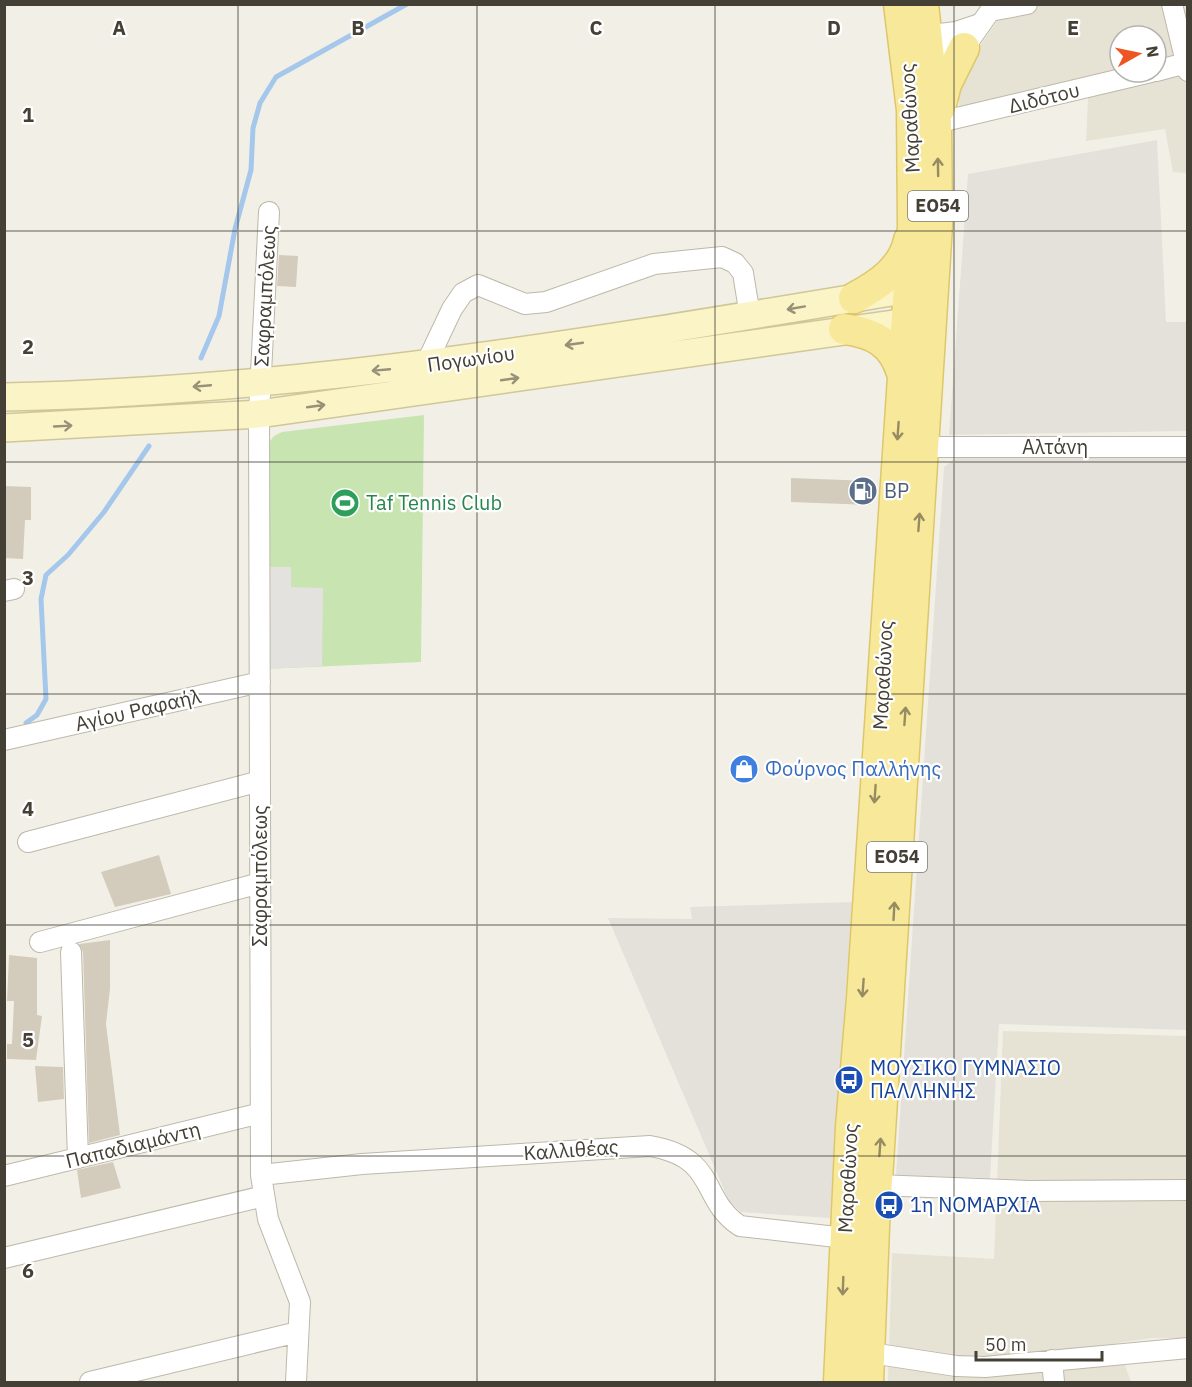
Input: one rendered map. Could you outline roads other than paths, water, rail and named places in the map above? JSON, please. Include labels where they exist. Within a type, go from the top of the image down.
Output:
[{"type":"main road","name":"Μαραθώνος","points":[[839,1383],[855,1350],[877,1185],[923,447],[918,320],[938,172],[936,123],[917,47],[898,4]]},
{"type":"main road","name":"Μαραθώνος","points":[[921,290],[912,226],[913,126],[917,47],[923,4]]},
{"type":"main road","points":[[936,123],[946,84],[982,22]]},
{"type":"main road","points":[[854,298],[873,288],[894,269],[908,248],[912,226]]},
{"type":"main road","name":"Πογωνίου","points":[[4,397],[151,391],[425,366],[854,298],[921,290]]},
{"type":"main road","name":"Μαραθώνος","points":[[868,1383],[855,1350],[845,1238],[902,373],[918,320]]},
{"type":"main road","name":"Πογωνίου","points":[[4,428],[259,414],[918,320]]},
{"type":"main road","points":[[844,329],[862,332],[882,340],[893,351],[902,373]]},
{"type":"street","points":[[917,47],[1027,4]]},
{"type":"street","points":[[1168,69],[1187,67],[1172,4]]},
{"type":"street","points":[[917,47],[982,22]]},
{"type":"street","name":"Διδότου","points":[[936,123],[1108,82]]},
{"type":"street","name":"Σαφραμπόλεως","points":[[269,212],[259,414],[261,1175],[268,1219],[300,1302],[296,1383]]},
{"type":"street","points":[[425,366],[452,309],[463,293],[478,285],[525,304],[546,302],[654,264],[722,257],[735,263],[743,273],[750,316]]},
{"type":"street","name":"Αλτάνη","points":[[923,447],[1188,447]]},
{"type":"street","name":"Αγίου Ραφαήλ","points":[[10,739],[260,682]]},
{"type":"street","points":[[28,842],[260,781]]},
{"type":"street","points":[[40,942],[260,883]]},
{"type":"street","points":[[71,952],[78,1158]]},
{"type":"street","name":"Παπαδιαμάντη","points":[[4,1176],[261,1113]]},
{"type":"street","name":"Καλλιθέας","points":[[261,1175],[362,1164],[650,1146],[673,1152],[692,1162],[704,1175],[727,1215],[740,1226],[845,1238]]},
{"type":"street","points":[[877,1185],[1028,1191],[1188,1190]]},
{"type":"street","points":[[4,1258],[264,1196]]},
{"type":"street","points":[[90,1383],[298,1332]]},
{"type":"street","points":[[855,1350],[970,1367],[1188,1348]]},
{"type":"street","points":[[1052,1360],[1054,1383]]},
{"type":"waterway","points":[[201,358],[219,316],[235,229],[251,170],[253,128],[260,103],[276,77],[407,4]]},
{"type":"waterway","points":[[26,723],[37,715],[46,699],[41,599],[46,575],[68,555],[104,512],[149,446]]},
{"type":"place","name":"BP","points":[[863,491]]},
{"type":"place","name":"Taf Tennis Club","points":[[345,503]]},
{"type":"place","name":"Φούρνος Παλλήνης","points":[[744,769]]},
{"type":"place","name":"ΜΟΥΣΙΚΟ ΓΥΜΝΑΣΙΟ ΠΑΛΛΗΝΗΣ","points":[[849,1080]]},
{"type":"place","name":"1η ΝΟΜΑΡΧΙΑ","points":[[889,1205]]}]
